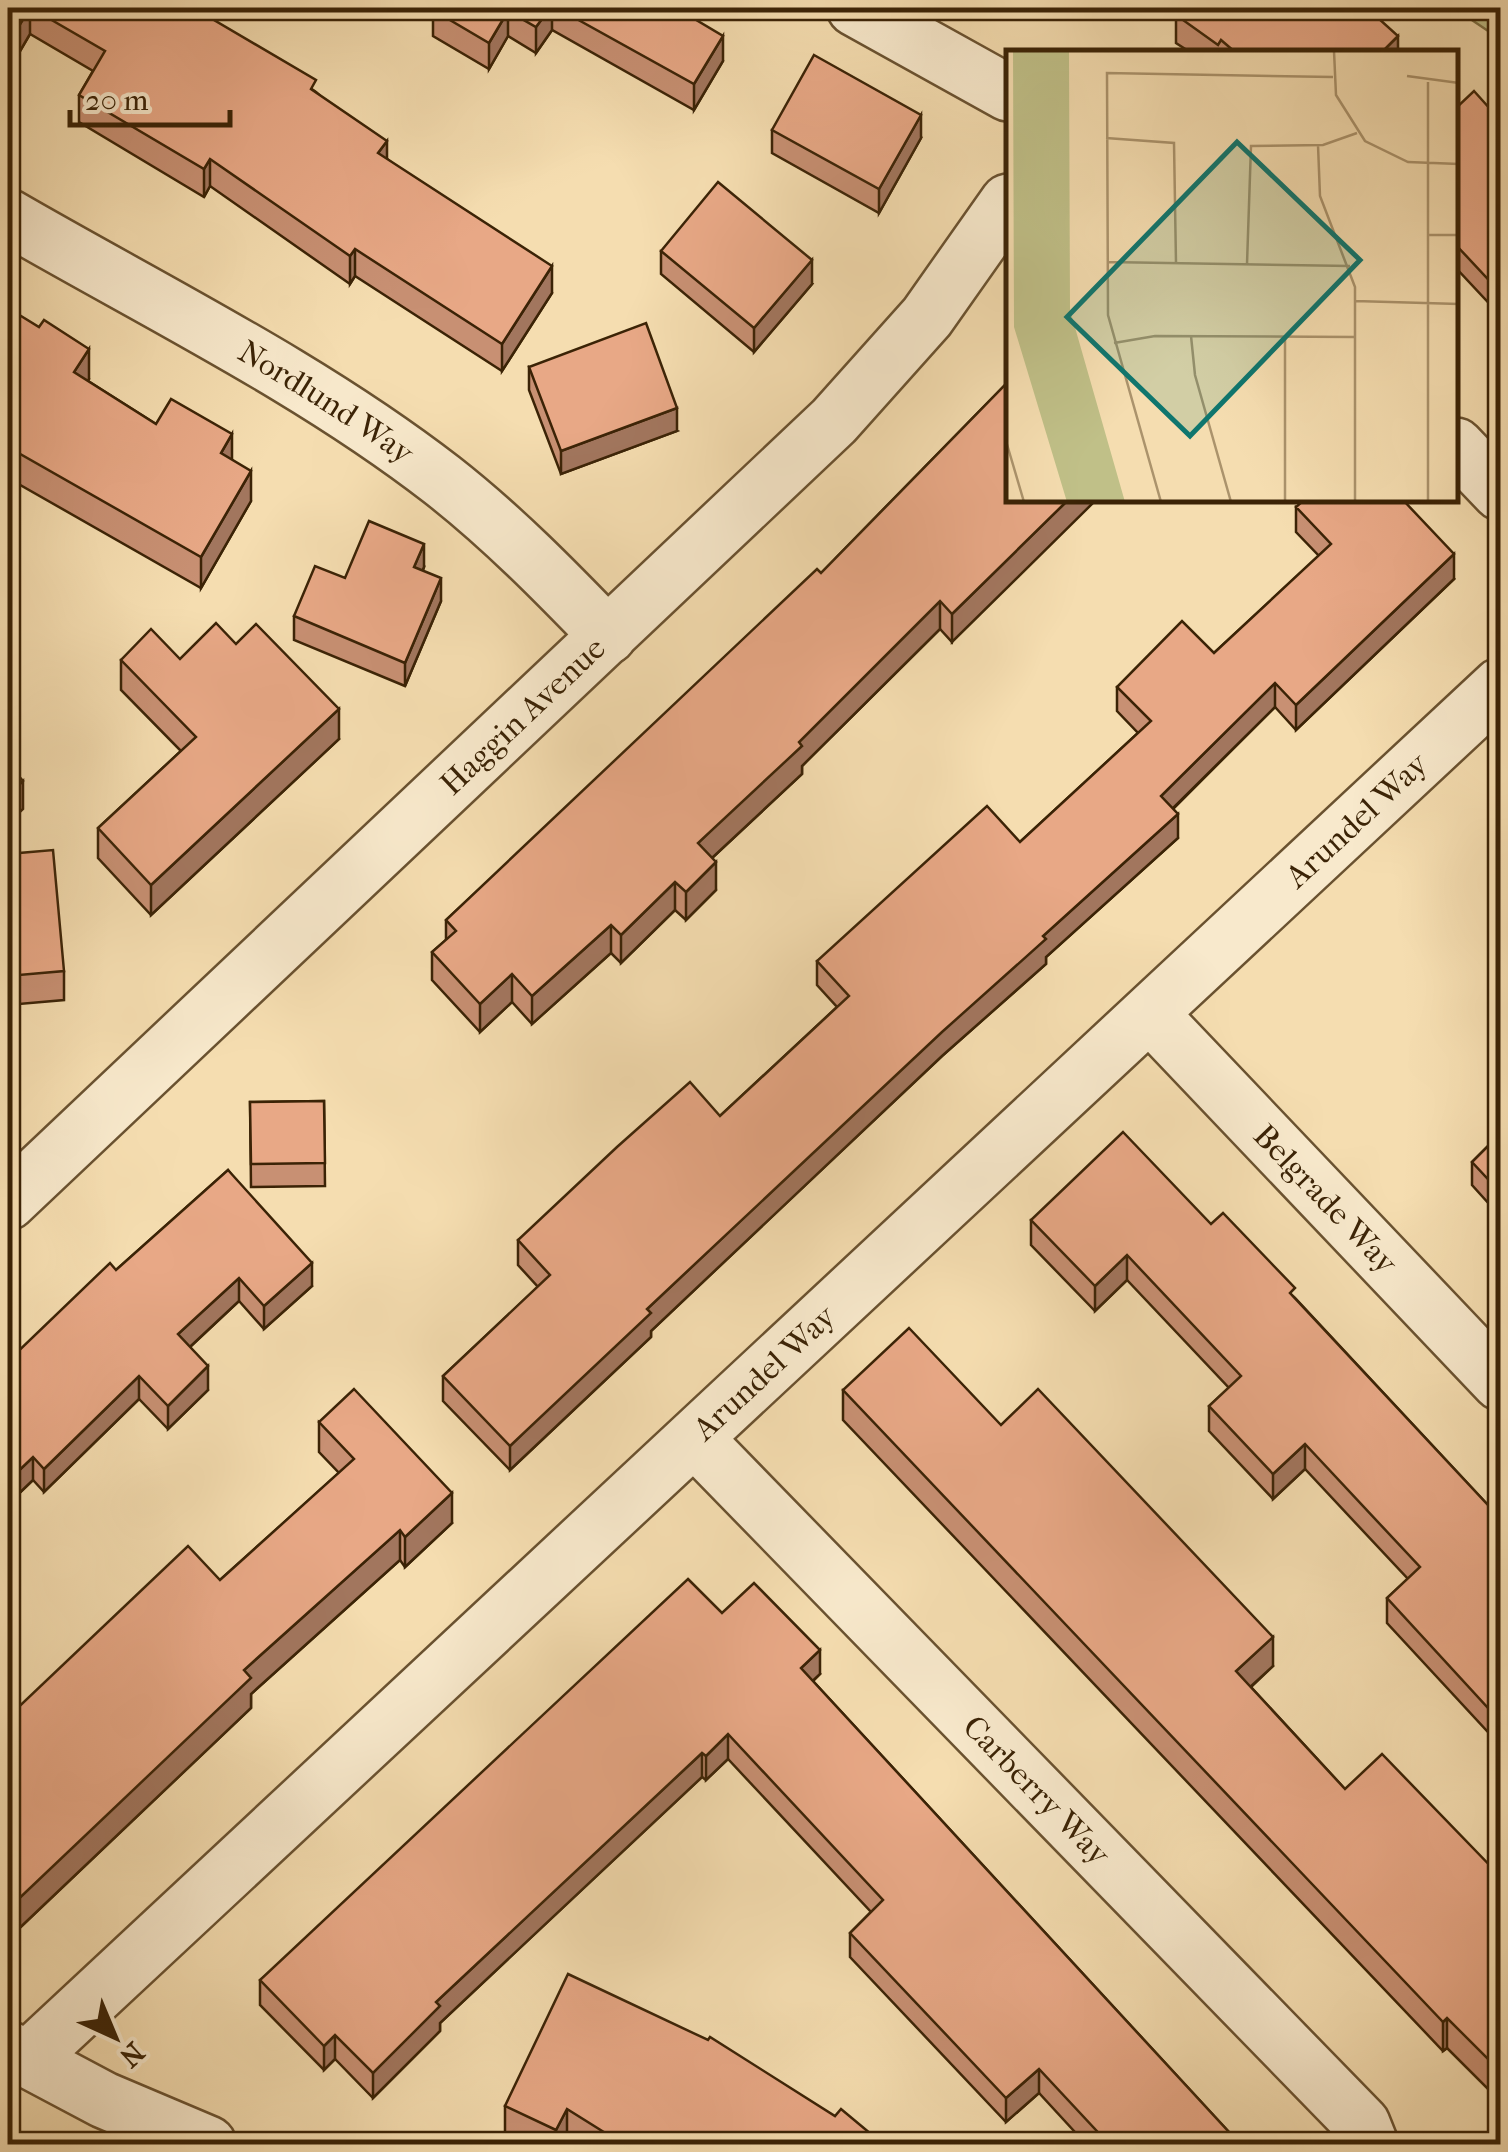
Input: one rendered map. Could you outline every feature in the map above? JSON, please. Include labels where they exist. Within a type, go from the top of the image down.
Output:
[{"type":"street","points":[[855,8],[1006,93]]},
{"type":"street","name":"Haggin Avenue","points":[[8,1202],[834,421],[927,316],[1006,205]]},
{"type":"street","name":"Nordlund Way","points":[[8,217],[348,414],[442,480],[530,556],[608,636]]},
{"type":"street","points":[[1458,448],[1500,492]]},
{"type":"street","name":"Arundel Way","points":[[18,2054],[695,1440],[1500,686]]},
{"type":"street","name":"Belgrade Way","points":[[1150,1014],[1500,1382]]},
{"type":"street","name":"Carberry Way","points":[[695,1440],[1362,2124],[1370,2144]]},
{"type":"street","points":[[18,2054],[104,2100],[208,2144]]},
{"type":"green space","points":[[1454,8],[1500,8],[1500,39]]},
{"type":"building","points":[[8,8],[29,8],[16,31],[8,27]]},
{"type":"building","points":[[31,8],[198,8],[316,80],[311,89],[387,141],[378,153],[552,266],[502,344],[355,249],[350,256],[210,159],[204,169],[79,95],[105,51]]},
{"type":"building","points":[[435,8],[550,8],[536,27],[508,11],[489,43]]},
{"type":"building","points":[[557,8],[676,8],[723,36],[694,84]]},
{"type":"building","points":[[1181,8],[1367,8],[1398,36],[1384,50],[1233,50],[1221,40],[1218,45],[1176,15]]},
{"type":"building","points":[[814,55],[921,115],[879,189],[772,130]]},
{"type":"building","points":[[1474,91],[1500,120],[1500,292],[1458,247],[1458,106]]},
{"type":"building","points":[[718,182],[812,260],[754,328],[661,251]]},
{"type":"building","points":[[8,308],[39,327],[44,320],[89,349],[74,372],[156,424],[171,399],[232,434],[221,453],[251,471],[201,557],[8,447]]},
{"type":"building","points":[[646,323],[677,408],[561,451],[529,367]]},
{"type":"building","points":[[1005,385],[1006,502],[1066,502],[952,614],[940,601],[799,742],[802,746],[698,843],[716,862],[686,892],[675,882],[621,935],[611,925],[532,996],[512,974],[480,1004],[432,952],[456,931],[446,920],[817,569],[821,573]]},
{"type":"building","points":[[1302,502],[1405,502],[1454,554],[1296,705],[1275,683],[1161,796],[1178,814],[647,1309],[651,1313],[510,1446],[443,1376],[550,1275],[518,1240],[690,1082],[720,1116],[849,996],[817,961],[987,806],[1020,842],[1151,721],[1117,687],[1182,621],[1214,653],[1331,544],[1296,507]]},
{"type":"building","points":[[369,521],[424,544],[414,567],[441,578],[405,663],[294,616],[315,566],[345,578]]},
{"type":"building","points":[[216,623],[236,644],[256,624],[339,709],[151,885],[98,828],[196,737],[121,660],[151,629],[180,659]]},
{"type":"building","points":[[8,764],[23,781],[8,795]]},
{"type":"building","points":[[53,850],[64,971],[8,976],[8,854]]},
{"type":"building","points":[[324,1101],[325,1163],[251,1164],[250,1102]]},
{"type":"building","points":[[1123,1132],[1211,1224],[1223,1213],[1295,1288],[1290,1293],[1500,1518],[1500,1721],[1387,1598],[1420,1567],[1305,1444],[1273,1474],[1209,1406],[1241,1376],[1127,1255],[1095,1286],[1031,1220]]},
{"type":"building","points":[[1500,1134],[1500,1192],[1472,1162]]},
{"type":"building","points":[[228,1170],[312,1263],[264,1306],[239,1278],[178,1334],[208,1366],[168,1406],[139,1376],[44,1469],[33,1457],[8,1481],[8,1361],[110,1263],[116,1270]]},
{"type":"building","points":[[909,1328],[1001,1425],[1038,1389],[1273,1637],[1236,1671],[1345,1789],[1382,1754],[1500,1876],[1500,2071],[1447,2018],[1443,2022],[843,1390]]},
{"type":"building","points":[[354,1389],[452,1493],[405,1537],[400,1530],[244,1670],[251,1678],[8,1909],[8,1717],[188,1546],[220,1580],[354,1459],[319,1422]]},
{"type":"building","points":[[688,1579],[722,1613],[754,1583],[820,1650],[801,1668],[1240,2144],[1109,2144],[1039,2069],[1006,2098],[850,1933],[883,1900],[728,1734],[706,1756],[702,1753],[436,2002],[440,2006],[373,2073],[335,2035],[324,2046],[260,1980]]},
{"type":"building","points":[[568,1974],[708,2040],[710,2037],[835,2116],[841,2109],[883,2144],[623,2144],[567,2109],[556,2130],[505,2106]]}]
